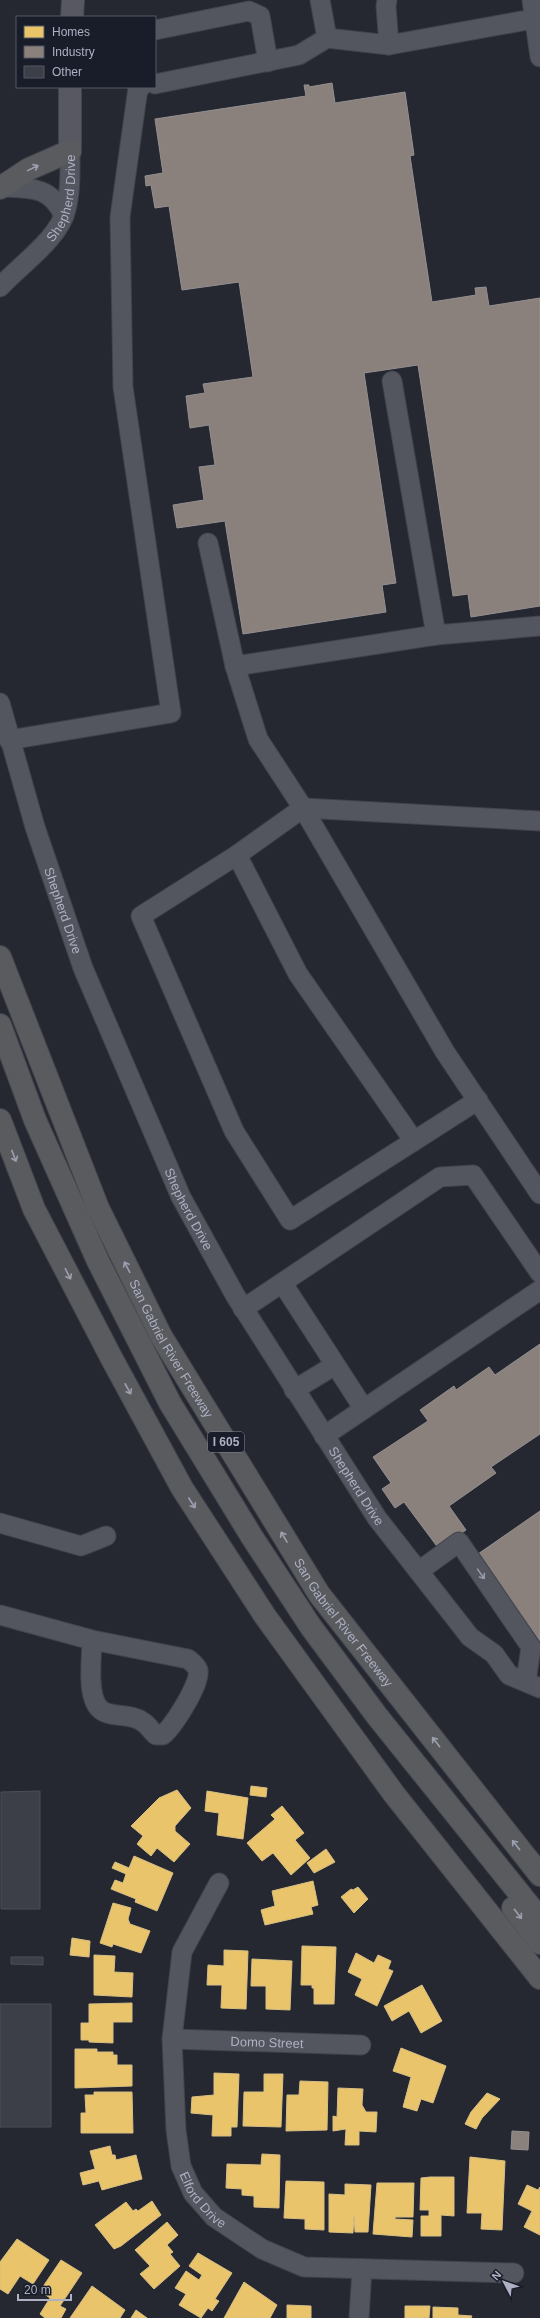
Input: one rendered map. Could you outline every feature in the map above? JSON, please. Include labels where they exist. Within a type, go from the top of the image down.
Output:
[{"type":"highway","points":[[1,188],[30,169],[70,151]]},
{"type":"highway","name":"San Gabriel River Freeway","points":[[0,957],[98,1208],[161,1336],[319,1594],[540,1875]]},
{"type":"highway","points":[[0,1025],[35,1120],[92,1246],[170,1403],[252,1537],[311,1628],[382,1722],[540,1919]]},
{"type":"highway","points":[[0,1058],[70,1226],[136,1359],[218,1504],[284,1605],[357,1709],[540,1943]]},
{"type":"highway","points":[[0,1120],[34,1209],[112,1359],[182,1488],[265,1616],[394,1794],[540,1978]]},
{"type":"main road","points":[[72,16],[73,0]]},
{"type":"main road","name":"Shepherd Drive","points":[[70,88],[70,151]]},
{"type":"street","points":[[320,0],[327,38]]},
{"type":"street","points":[[388,0],[386,6],[389,45]]},
{"type":"street","points":[[532,0],[540,57]]},
{"type":"street","points":[[156,30],[249,11],[260,16],[268,62]]},
{"type":"street","points":[[156,84],[299,55],[327,38],[389,45],[534,19]]},
{"type":"street","points":[[10,740],[171,713],[123,387],[120,217],[143,88]]},
{"type":"street","name":"Shepherd Drive","points":[[0,287],[55,232],[64,216],[68,192],[70,151]]},
{"type":"street","points":[[1,188],[34,188],[46,194],[60,206],[64,216]]},
{"type":"street","points":[[392,381],[436,635]]},
{"type":"street","points":[[208,543],[235,666],[258,739],[303,808],[445,1052],[540,1194]]},
{"type":"street","points":[[235,666],[436,635],[540,626]]},
{"type":"street","name":"Shepherd Drive","points":[[0,703],[35,827],[83,968],[181,1197],[243,1309],[377,1518],[470,1637],[494,1654],[509,1675],[533,1685]]},
{"type":"street","points":[[478,1100],[290,1220],[234,1131],[141,916],[237,855],[303,808],[540,821]]},
{"type":"street","points":[[237,855],[298,974],[414,1141]]},
{"type":"street","points":[[243,1309],[283,1284],[440,1177],[473,1175],[540,1273]]},
{"type":"street","points":[[283,1284],[364,1409]]},
{"type":"street","points":[[324,1436],[540,1290]]},
{"type":"street","points":[[294,1390],[335,1365]]},
{"type":"street","points":[[0,1523],[81,1546],[106,1536]]},
{"type":"street","points":[[419,1571],[459,1542],[531,1647],[533,1685]]},
{"type":"street","points":[[0,1615],[92,1640],[188,1659],[195,1664],[198,1672],[195,1686],[170,1728],[163,1735],[156,1735],[145,1723],[136,1717],[108,1714],[100,1710],[94,1703],[92,1693],[92,1640]]},
{"type":"street","name":"Elford Drive","points":[[219,1883],[182,1952],[172,2039],[176,2130],[181,2166],[193,2193],[214,2217],[262,2249],[304,2267],[514,2273]]},
{"type":"street","name":"Domo Street","points":[[172,2039],[361,2045]]},
{"type":"street","points":[[359,2318],[362,2269]]},
{"type":"building: Homes","points":[[251,1786],[267,1788],[266,1797],[250,1795]]},
{"type":"building: Homes","points":[[177,1790],[191,1808],[175,1826],[175,1831],[190,1844],[174,1862],[157,1848],[151,1856],[137,1844],[143,1836],[131,1826],[159,1798]]},
{"type":"building: Homes","points":[[207,1791],[248,1798],[243,1839],[217,1835],[219,1813],[205,1811]]},
{"type":"building: Homes","points":[[282,1806],[304,1833],[295,1840],[310,1858],[291,1875],[273,1853],[262,1861],[247,1843],[275,1819],[271,1815]]},
{"type":"building: Homes","points":[[326,1849],[335,1862],[314,1873],[307,1863]]},
{"type":"building: Homes","points":[[134,1856],[173,1873],[157,1911],[135,1902],[136,1899],[111,1889],[115,1880],[123,1883],[126,1874],[112,1868],[115,1862],[129,1868]]},
{"type":"building: Homes","points":[[313,1881],[318,1905],[311,1907],[313,1914],[265,1925],[261,1910],[275,1906],[272,1891]]},
{"type":"building: Homes","points":[[358,1887],[368,1899],[354,1913],[341,1897],[351,1889],[353,1890]]},
{"type":"building: Homes","points":[[113,1903],[131,1908],[128,1919],[130,1924],[150,1931],[141,1953],[113,1944],[112,1947],[100,1943]]},
{"type":"building: Homes","points":[[72,1938],[90,1941],[89,1957],[70,1955]]},
{"type":"building: Homes","points":[[302,1946],[336,1947],[334,2004],[314,2004],[314,1988],[312,1988],[312,1985],[301,1985]]},
{"type":"building: Homes","points":[[224,1950],[248,1951],[246,2009],[221,2008],[222,1985],[207,1985],[208,1965],[224,1966]]},
{"type":"building: Homes","points":[[356,1953],[374,1963],[378,1955],[391,1961],[388,1969],[393,1971],[377,2006],[355,1995],[362,1979],[348,1972]]},
{"type":"building: Homes","points":[[94,1955],[115,1956],[114,1972],[133,1973],[132,1997],[94,1995]]},
{"type":"building: Homes","points":[[252,1959],[292,1961],[290,2010],[266,2009],[266,1986],[251,1986]]},
{"type":"building: Homes","points":[[422,1985],[442,2021],[421,2033],[409,2011],[392,2021],[384,2006]]},
{"type":"building: Homes","points":[[132,2003],[132,2022],[113,2022],[113,2043],[89,2042],[89,2040],[81,2040],[81,2023],[89,2023],[89,2004]]},
{"type":"building: Homes","points":[[401,2048],[446,2066],[433,2103],[421,2099],[417,2111],[403,2107],[411,2077],[393,2071]]},
{"type":"building: Homes","points":[[75,2049],[97,2049],[97,2052],[113,2052],[113,2055],[117,2055],[117,2065],[132,2065],[132,2086],[75,2088]]},
{"type":"building: Homes","points":[[214,2073],[239,2074],[237,2127],[231,2127],[231,2136],[212,2136],[213,2115],[191,2113],[192,2097],[214,2095]]},
{"type":"building: Homes","points":[[264,2074],[283,2074],[281,2127],[243,2126],[244,2092],[264,2092]]},
{"type":"building: Homes","points":[[300,2081],[328,2082],[327,2130],[286,2131],[287,2095],[299,2095]]},
{"type":"building: Homes","points":[[338,2088],[363,2089],[362,2105],[366,2112],[377,2112],[376,2132],[359,2131],[359,2145],[345,2145],[346,2129],[333,2131],[333,2116],[337,2117]]},
{"type":"building: Homes","points":[[94,2092],[132,2092],[133,2133],[81,2133],[81,2113],[86,2113],[85,2095],[94,2095]]},
{"type":"building: Homes","points":[[487,2093],[500,2099],[482,2118],[476,2129],[465,2124],[471,2112]]},
{"type":"building: Homes","points":[[110,2146],[112,2155],[115,2155],[116,2160],[136,2155],[142,2179],[102,2190],[99,2181],[83,2185],[80,2173],[95,2169],[90,2151]]},
{"type":"building: Homes","points":[[262,2154],[280,2155],[279,2208],[254,2207],[254,2196],[242,2195],[242,2189],[226,2188],[227,2164],[261,2165]]},
{"type":"building: Homes","points":[[470,2157],[505,2161],[502,2230],[481,2229],[482,2213],[467,2213]]},
{"type":"building: Homes","points":[[454,2177],[454,2216],[441,2215],[441,2236],[421,2236],[421,2216],[429,2216],[429,2210],[420,2210],[421,2178]]},
{"type":"building: Homes","points":[[286,2181],[324,2182],[324,2230],[305,2229],[305,2219],[284,2218]]},
{"type":"building: Homes","points":[[377,2183],[414,2183],[413,2217],[395,2217],[395,2219],[413,2220],[412,2237],[373,2234]]},
{"type":"building: Homes","points":[[345,2184],[371,2185],[368,2232],[355,2232],[354,2215],[353,2233],[329,2232],[329,2194],[345,2195]]},
{"type":"building: Homes","points":[[527,2185],[538,2190],[540,2187],[540,2235],[524,2227],[532,2211],[518,2204]]},
{"type":"building: Homes","points":[[152,2201],[161,2215],[121,2246],[114,2249],[95,2225],[126,2202],[133,2211],[136,2209],[138,2211]]},
{"type":"building: Homes","points":[[167,2222],[178,2235],[167,2245],[173,2252],[170,2254],[180,2266],[154,2289],[140,2274],[150,2266],[135,2250]]},
{"type":"building: Homes","points":[[17,2239],[49,2260],[33,2284],[20,2276],[8,2294],[0,2289],[0,2262]]},
{"type":"building: Homes","points":[[198,2253],[232,2273],[215,2299],[219,2301],[212,2311],[208,2308],[201,2318],[179,2305],[186,2294],[175,2288],[186,2271],[199,2280],[202,2275],[189,2266]]},
{"type":"building: Homes","points":[[61,2260],[82,2273],[60,2306],[66,2309],[61,2318],[45,2318],[40,2314],[50,2298],[40,2291]]},
{"type":"building: Homes","points":[[244,2282],[277,2305],[270,2318],[224,2318]]},
{"type":"building: Homes","points":[[92,2286],[125,2310],[120,2318],[70,2318]]},
{"type":"building: Homes","points":[[287,2305],[311,2306],[311,2318],[287,2318]]},
{"type":"building: Homes","points":[[405,2306],[430,2306],[429,2318],[405,2318]]},
{"type":"building: Homes","points":[[433,2307],[458,2308],[458,2315],[472,2316],[471,2318],[433,2318]]},
{"type":"building: Homes","points":[[136,2310],[147,2318],[131,2318]]},
{"type":"building: Industry","points":[[332,83],[335,103],[405,92],[414,155],[410,156],[432,302],[476,295],[475,288],[486,287],[489,306],[540,298],[540,606],[471,617],[468,594],[453,596],[418,365],[364,373],[396,583],[382,585],[386,612],[243,634],[225,521],[177,528],[173,505],[204,500],[199,467],[215,465],[209,425],[190,428],[186,396],[205,393],[203,384],[253,377],[239,282],[182,290],[169,206],[155,208],[151,185],[146,186],[145,176],[163,173],[155,119],[306,96],[304,85],[309,85],[309,87]]},
{"type":"building: Industry","points":[[540,1344],[540,1434],[491,1467],[496,1473],[449,1506],[466,1530],[439,1549],[404,1502],[395,1508],[382,1489],[391,1483],[373,1457],[428,1421],[420,1410],[454,1386],[456,1390],[489,1367],[495,1375]]},
{"type":"building: Industry","points":[[540,1511],[540,1641],[478,1554]]},
{"type":"building: Industry","points":[[512,2131],[529,2132],[528,2150],[511,2149]]},
{"type":"building: Other","points":[[40,1791],[40,1909],[1,1909],[1,1792]]},
{"type":"building: Other","points":[[11,1957],[43,1957],[43,1965],[11,1964]]},
{"type":"building: Other","points":[[0,2004],[51,2004],[51,2127],[0,2127]]}]
